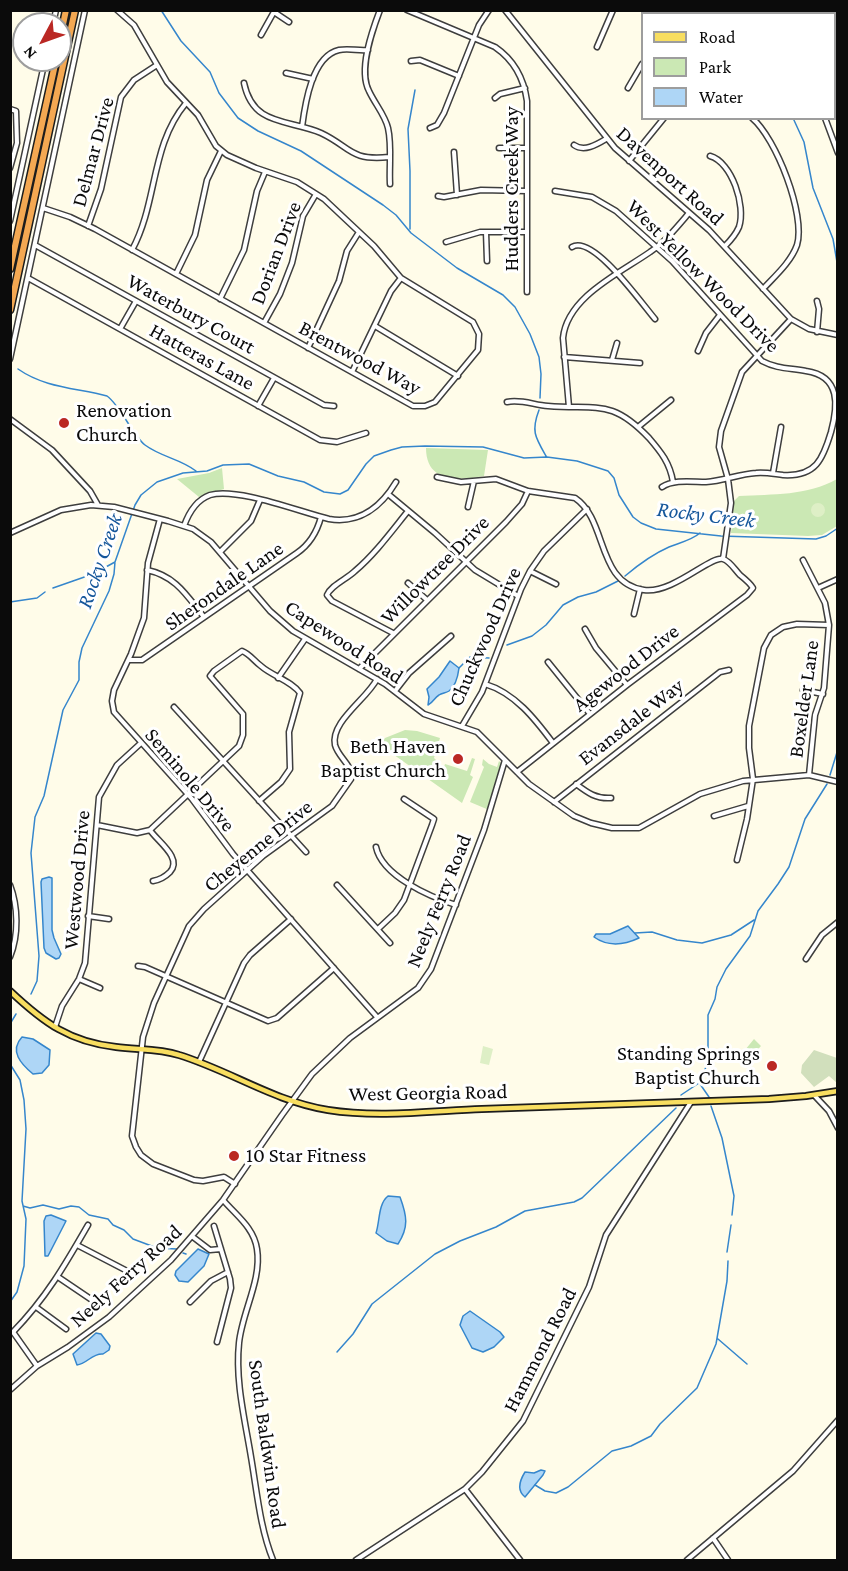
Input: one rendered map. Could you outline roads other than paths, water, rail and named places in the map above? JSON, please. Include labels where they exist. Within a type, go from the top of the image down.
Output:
[{"type":"highway","points":[[10,310],[75,10]]},
{"type":"highway","points":[[10,269],[53,72]]},
{"type":"main road","name":"West Georgia Road","points":[[10,992],[55,1028],[82,1041],[116,1047],[152,1048],[178,1054],[264,1092],[328,1110],[375,1113],[691,1102],[814,1095],[837,1091]]},
{"type":"street","points":[[10,359],[85,10]]},
{"type":"street","name":"Brentwood Way","points":[[43,208],[88,226],[405,402],[421,407],[435,402],[478,350],[479,334],[476,326],[467,316],[401,278],[374,246],[330,204],[297,182],[265,172],[221,151],[212,142],[198,115],[171,88],[134,25],[117,10]]},
{"type":"street","points":[[380,10],[368,50],[365,82],[387,126],[390,184]]},
{"type":"street","name":"Hudders Creek Way","points":[[407,10],[495,47],[507,56],[520,75],[527,102],[527,292]]},
{"type":"street","points":[[430,128],[436,126],[440,121],[481,21],[489,10]]},
{"type":"street","name":"Davenport Road","points":[[505,10],[606,139],[629,162],[725,246],[791,319],[805,328],[837,335]]},
{"type":"street","points":[[597,47],[613,10]]},
{"type":"street","points":[[261,35],[275,11],[289,22]]},
{"type":"street","points":[[302,127],[313,79],[320,63],[333,53],[344,49],[368,50]]},
{"type":"street","points":[[411,61],[420,60],[459,76]]},
{"type":"street","name":"Delmar Drive","points":[[88,226],[101,189],[121,97],[134,80],[157,64]]},
{"type":"street","points":[[628,88],[641,67]]},
{"type":"street","points":[[10,221],[42,72]]},
{"type":"street","points":[[286,73],[313,79]]},
{"type":"street","points":[[244,83],[250,99],[261,112],[272,119],[320,133],[357,155],[370,158],[389,157]]},
{"type":"street","points":[[495,98],[502,93],[525,88]]},
{"type":"street","points":[[132,250],[148,211],[166,134],[186,103]]},
{"type":"street","points":[[10,109],[16,111],[17,134],[10,168]]},
{"type":"street","points":[[629,162],[662,120]]},
{"type":"street","points":[[754,120],[768,136],[777,154],[799,222],[798,238],[793,254],[763,289]]},
{"type":"street","points":[[826,120],[837,153]]},
{"type":"street","points":[[574,145],[577,148],[586,148],[606,139]]},
{"type":"street","points":[[499,148],[527,148]]},
{"type":"street","points":[[176,274],[195,236],[207,180],[221,151]]},
{"type":"street","points":[[454,152],[457,195]]},
{"type":"street","points":[[710,156],[716,158],[729,172],[740,202],[739,226],[725,246]]},
{"type":"street","points":[[220,299],[244,250],[257,191],[265,172]]},
{"type":"street","points":[[438,196],[444,197],[481,190],[527,191]]},
{"type":"street","name":"West Yellow Wood Drive","points":[[555,191],[581,194],[601,201],[657,247],[686,275],[762,361],[776,368],[808,371],[819,375],[832,387],[837,400],[833,426],[825,451],[819,463],[813,468],[799,474],[754,473],[711,482],[673,482]]},
{"type":"street","name":"Dorian Drive","points":[[264,323],[284,285],[292,264],[303,216],[316,194]]},
{"type":"street","points":[[569,407],[564,333],[570,315],[616,273],[657,247],[689,213]]},
{"type":"street","points":[[308,348],[339,281],[347,251],[358,232]]},
{"type":"street","points":[[486,232],[487,261]]},
{"type":"street","points":[[446,242],[473,233],[527,232]]},
{"type":"street","name":"Waterbury Court","points":[[35,244],[274,378],[324,405],[334,406]]},
{"type":"street","points":[[572,247],[580,244],[600,255],[655,319]]},
{"type":"street","name":"Hatteras Lane","points":[[28,278],[326,442],[342,441],[366,433]]},
{"type":"street","points":[[352,372],[391,291],[401,278]]},
{"type":"street","points":[[120,329],[136,301]]},
{"type":"street","points":[[817,301],[819,309],[817,332]]},
{"type":"street","points":[[699,351],[706,333],[720,315]]},
{"type":"street","points":[[437,477],[457,482],[496,479],[528,491],[572,496],[587,509],[612,568],[622,580],[640,589],[654,590],[668,586],[690,576],[713,560],[723,559],[731,503],[728,479],[719,447],[719,436],[740,377],[756,355],[791,319]]},
{"type":"street","points":[[375,326],[458,376]]},
{"type":"street","points":[[612,360],[617,343]]},
{"type":"street","points":[[564,357],[640,363]]},
{"type":"street","points":[[258,406],[274,378]]},
{"type":"street","points":[[507,402],[517,400],[544,406],[598,407],[628,418],[663,455],[670,469],[673,482],[662,487]]},
{"type":"street","points":[[638,427],[670,400]]},
{"type":"street","points":[[10,419],[52,450],[90,491],[98,505]]},
{"type":"street","points":[[773,474],[781,427]]},
{"type":"street","points":[[468,507],[474,481]]},
{"type":"street","points":[[184,526],[194,506],[210,495],[229,494],[339,521],[357,518],[368,513],[388,494],[396,482]]},
{"type":"street","name":"Willowtree Drive","points":[[359,669],[519,508],[528,491]]},
{"type":"street","points":[[388,494],[435,533],[465,562],[491,582],[518,596]]},
{"type":"street","points":[[220,552],[251,521],[260,500]]},
{"type":"street","name":"Capewood Road","points":[[10,533],[61,510],[76,506],[98,505],[184,526],[203,535],[279,620],[305,639],[377,679],[424,714],[482,735],[505,760]]},
{"type":"street","name":"Chuckwood Drive","points":[[462,726],[481,695],[518,596],[530,571],[544,551],[587,509]]},
{"type":"street","points":[[393,633],[332,601],[327,595],[329,590],[354,572],[370,556],[408,511]]},
{"type":"street","name":"Sherondale Lane","points":[[129,660],[142,660],[304,547],[316,532],[321,517]]},
{"type":"street","name":"Seminole Drive","points":[[160,519],[147,570],[144,618],[129,660],[114,690],[112,704],[118,718],[188,794],[229,850],[377,1017]]},
{"type":"street","name":"Agewood Drive","points":[[517,772],[627,685],[747,595],[753,588],[723,559]]},
{"type":"street","name":"Boxelder Lane","points":[[803,561],[818,588],[826,609],[828,625],[822,694],[815,715],[809,775]]},
{"type":"street","points":[[147,570],[164,575],[177,583],[204,617]]},
{"type":"street","points":[[530,571],[556,584]]},
{"type":"street","points":[[818,588],[837,579]]},
{"type":"street","points":[[408,583],[427,600]]},
{"type":"street","points":[[634,614],[640,589]]},
{"type":"street","points":[[737,860],[747,819],[753,779],[749,726],[763,654],[768,640],[777,631],[790,625],[828,625]]},
{"type":"street","points":[[585,629],[596,648],[627,685]]},
{"type":"street","points":[[395,691],[409,673],[451,636]]},
{"type":"street","points":[[278,678],[305,639]]},
{"type":"street","points":[[97,825],[137,833],[150,831],[242,741],[243,716],[240,708],[211,679],[212,673],[243,651],[300,693],[289,732],[290,769],[281,782],[259,801]]},
{"type":"street","points":[[548,662],[590,714]]},
{"type":"street","name":"Evansdale Way","points":[[554,802],[720,672],[729,670]]},
{"type":"street","name":"Cheyenne Drive","points":[[235,1184],[224,1177],[203,1181],[194,1180],[148,1162],[136,1147],[132,1136],[141,1048],[146,1026],[166,976],[193,921],[247,870],[332,806],[351,779],[350,767],[336,748],[336,732],[340,723],[369,693],[377,679]]},
{"type":"street","points":[[485,684],[508,694],[553,743]]},
{"type":"street","points":[[803,690],[822,694]]},
{"type":"street","points":[[174,707],[306,852]]},
{"type":"street","name":"Westwood Drive","points":[[55,1028],[62,1006],[79,979],[85,963],[99,800],[102,789],[117,765],[141,743]]},
{"type":"street","points":[[505,760],[529,784],[574,816],[591,824],[612,828],[634,828],[648,824],[700,794],[753,779],[809,775],[837,782]]},
{"type":"street","name":"Neely Ferry Road","points":[[10,1390],[37,1366],[68,1347],[108,1317],[150,1280],[193,1237],[224,1200],[291,1101],[321,1065],[350,1038],[423,982],[431,969],[490,814],[505,760]]},
{"type":"street","points":[[576,784],[592,796],[601,799],[611,798]]},
{"type":"street","points":[[378,929],[399,908],[410,886],[434,819],[404,799]]},
{"type":"street","points":[[714,816],[748,806]]},
{"type":"street","points":[[150,831],[172,856],[174,862],[172,870],[153,881]]},
{"type":"street","points":[[376,847],[380,857],[410,886],[456,904]]},
{"type":"street","points":[[10,885],[16,913],[14,949],[10,957]]},
{"type":"street","points":[[337,885],[390,944]]},
{"type":"street","points":[[88,916],[109,919]]},
{"type":"street","points":[[199,1062],[246,959],[291,919]]},
{"type":"street","points":[[806,959],[825,931],[837,922]]},
{"type":"street","points":[[138,966],[145,967],[264,1020],[273,1020],[334,968]]},
{"type":"street","points":[[79,979],[100,988]]},
{"type":"street","points":[[814,1095],[829,1111],[837,1128]]},
{"type":"street","name":"Hammond Road","points":[[356,1560],[465,1489],[482,1472],[527,1414],[589,1287],[606,1235],[691,1102]]},
{"type":"street","name":"South Baldwin Road","points":[[224,1200],[249,1227],[258,1252],[255,1275],[239,1337],[238,1363],[241,1396],[266,1542],[273,1560]]},
{"type":"street","points":[[37,1366],[13,1332],[36,1307],[58,1277],[88,1225]]},
{"type":"street","points":[[214,1226],[231,1288],[217,1342]]},
{"type":"street","points":[[193,1237],[205,1248],[215,1251],[221,1249]]},
{"type":"street","points":[[77,1245],[131,1273]]},
{"type":"street","points":[[190,1302],[212,1281],[228,1272]]},
{"type":"street","points":[[58,1277],[94,1302]]},
{"type":"street","points":[[36,1307],[66,1329]]},
{"type":"street","points":[[687,1560],[793,1471],[837,1420]]},
{"type":"street","points":[[465,1489],[520,1560]]},
{"type":"street","points":[[713,1538],[728,1560]]},
{"type":"water","points":[[450,661],[459,668],[455,684],[449,691],[439,695],[428,705],[427,689]]},
{"type":"water","points":[[52,878],[52,930],[61,954],[56,959],[46,953],[44,948],[41,882],[42,879]]},
{"type":"water","points":[[628,926],[639,938],[616,944],[594,937],[596,934],[610,934]]},
{"type":"water","points":[[22,1037],[33,1039],[50,1050],[49,1065],[42,1073],[33,1074],[18,1057],[18,1042]]},
{"type":"water","points":[[388,1196],[400,1197],[404,1210],[405,1227],[398,1244],[387,1241],[376,1233],[381,1208]]},
{"type":"water","points":[[51,1215],[66,1221],[48,1256],[45,1256],[44,1221],[46,1216]]},
{"type":"water","points":[[198,1249],[209,1254],[204,1266],[188,1282],[179,1281],[175,1275],[176,1271]]},
{"type":"water","points":[[470,1311],[504,1337],[494,1347],[483,1352],[472,1348],[460,1325],[463,1316]]},
{"type":"water","points":[[96,1333],[101,1334],[110,1346],[109,1350],[77,1365],[73,1354]]},
{"type":"water","points":[[545,1471],[543,1475],[525,1497],[520,1491],[520,1482],[525,1472],[534,1473]]},
{"type":"waterway","points":[[161,10],[181,41],[210,72],[219,93],[238,118],[258,131],[301,151],[383,205],[396,215],[411,233],[457,268],[503,295],[515,307],[530,334],[539,357],[540,398]]},
{"type":"waterway","points":[[410,229],[408,129],[415,90]]},
{"type":"waterway","points":[[794,120],[804,142],[813,188],[833,239],[838,268]]},
{"type":"waterway","points":[[18,369],[50,384],[107,396],[145,445],[196,471]]},
{"type":"waterway","points":[[539,410],[535,423],[535,434],[546,456]]},
{"type":"waterway","name":"Rocky Creek","points":[[31,994],[37,981],[39,956],[31,853],[35,817],[44,796],[63,710],[79,680],[82,648],[109,591],[115,562],[135,505],[141,495],[157,482],[183,473],[207,471],[223,465],[249,464],[278,476],[304,482],[324,492],[340,494],[348,490],[374,456],[391,450],[425,446],[483,447],[524,458],[547,457],[577,461],[608,471],[614,478],[619,495],[633,517],[656,529],[721,536],[816,539],[838,528]]},
{"type":"waterway","points":[[625,576],[657,553],[700,533]]},
{"type":"waterway","points":[[53,588],[93,574],[115,562]]},
{"type":"waterway","points":[[507,645],[532,636],[546,625],[563,605],[618,581]]},
{"type":"waterway","points":[[10,602],[37,598],[45,592]]},
{"type":"waterway","points":[[459,668],[470,657],[489,658]]},
{"type":"waterway","points":[[830,775],[838,749]]},
{"type":"waterway","points":[[681,1095],[699,1083],[706,1067],[708,1015],[717,987],[726,969],[750,936],[758,911],[789,867],[805,819],[827,784]]},
{"type":"waterway","points":[[635,933],[652,932],[677,940],[702,943],[731,935],[754,920]]},
{"type":"waterway","name":"Rocky Creek","points":[[10,1024],[16,1014]]},
{"type":"waterway","points":[[10,1064],[20,1080],[26,1129],[22,1201],[26,1219],[24,1266],[17,1292],[10,1302]]},
{"type":"waterway","points":[[700,1084],[709,1097]]},
{"type":"waterway","points":[[711,1106],[722,1138],[734,1196],[732,1215]]},
{"type":"waterway","points":[[337,1352],[353,1334],[372,1304],[435,1254],[496,1227],[525,1211],[574,1202],[582,1198],[676,1108]]},
{"type":"waterway","points":[[23,1206],[30,1208],[43,1205],[59,1209],[79,1207],[89,1215],[108,1219],[133,1239],[157,1248],[177,1249]]},
{"type":"waterway","points":[[727,1252],[731,1225]]},
{"type":"waterway","points":[[535,1485],[545,1491],[556,1493],[568,1487],[612,1451],[631,1446],[651,1436],[660,1424],[697,1388],[716,1344],[727,1281],[728,1261]]},
{"type":"waterway","points":[[718,1339],[747,1364]]},
{"type":"place","name":"Renovation Church","points":[[64,423]]},
{"type":"place","name":"Beth Haven Baptist Church","points":[[458,759]]},
{"type":"place","name":"Standing Springs Baptist Church","points":[[772,1066]]},
{"type":"place","name":"10 Star Fitness","points":[[234,1156]]}]
